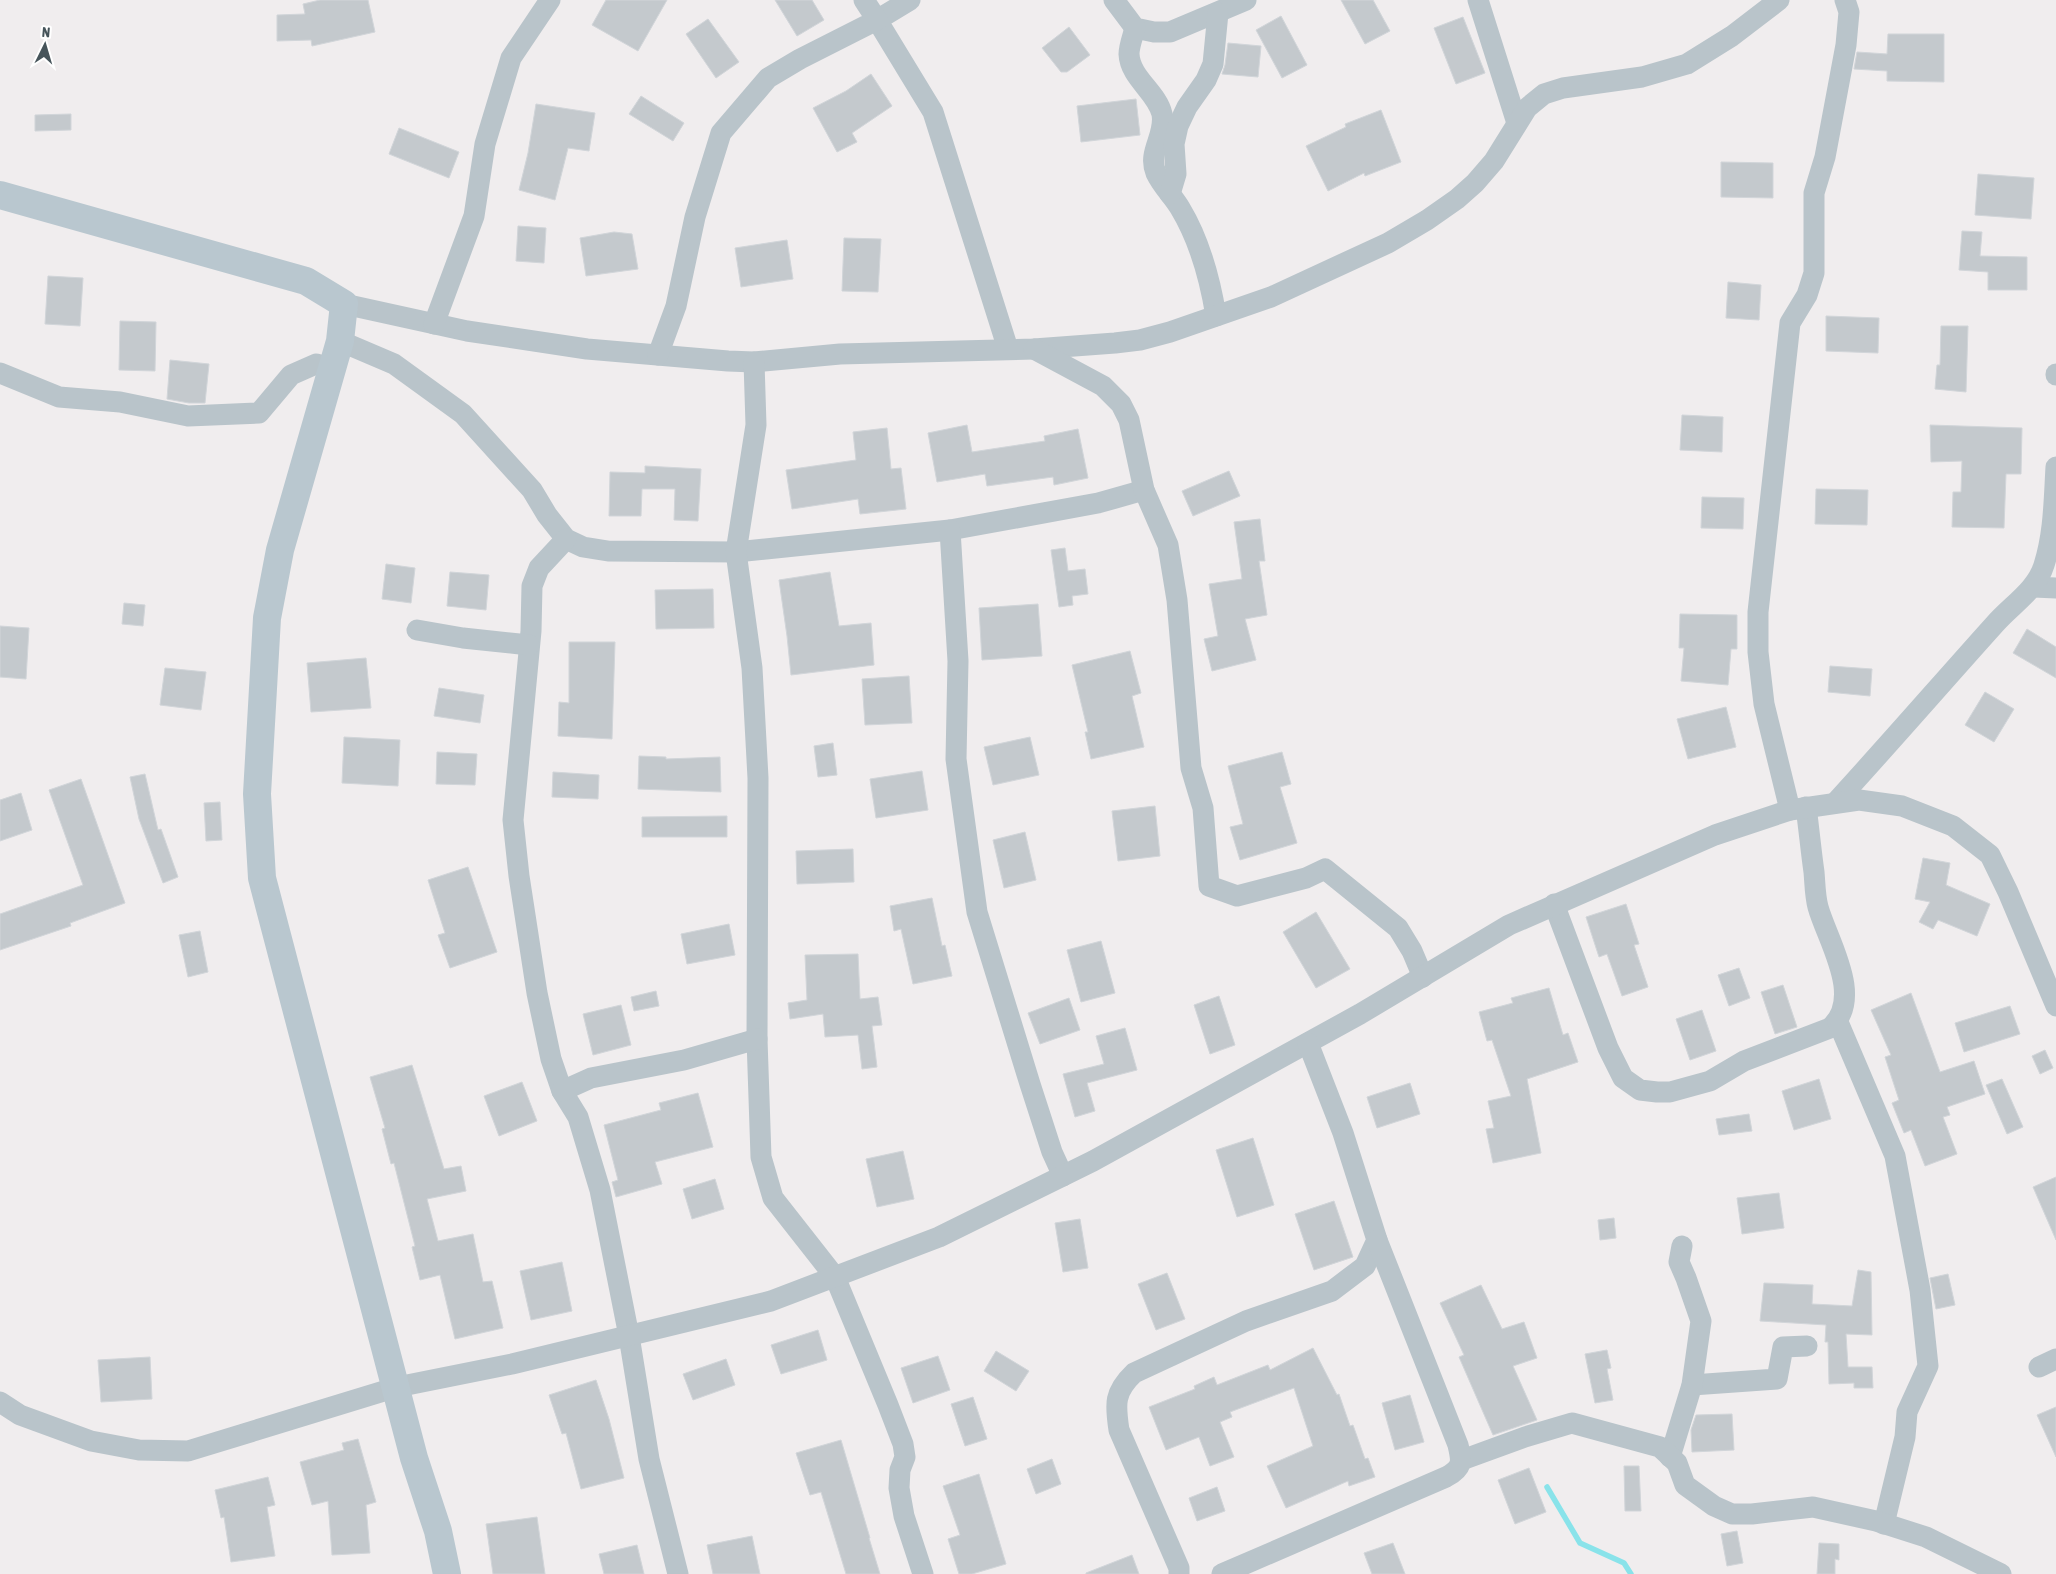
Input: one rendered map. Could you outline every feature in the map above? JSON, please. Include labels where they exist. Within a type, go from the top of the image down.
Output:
[{"type":"street","points":[[434,324],[474,216],[485,144],[511,58],[550,0]]},
{"type":"street","points":[[864,0],[933,112],[1008,350]]},
{"type":"street","points":[[658,355],[676,306],[695,216],[721,133],[768,78],[800,59],[877,20],[910,0]]},
{"type":"street","points":[[1114,0],[1135,28],[1154,32],[1170,32],[1246,0]]},
{"type":"street","points":[[1478,0],[1516,123]]},
{"type":"street","points":[[0,195],[306,281],[344,304],[466,331],[587,349],[754,362],[840,354],[1008,350],[1115,344],[1140,340],[1271,297],[1388,243],[1427,220],[1457,199],[1475,183],[1494,161],[1527,108],[1544,94],[1563,88],[1642,77],[1687,64],[1732,36],[1779,0]]},
{"type":"street","points":[[1845,0],[1849,12],[1846,45],[1825,156],[1814,193],[1814,273],[1806,295],[1790,323],[1758,612],[1758,652],[1764,704],[1798,809],[1817,906],[1842,971],[1844,1002],[1838,1022],[1895,1156],[1920,1290],[1928,1366],[1907,1412],[1905,1437],[1884,1524]]},
{"type":"street","points":[[1170,194],[1176,174],[1174,144],[1178,126],[1206,80],[1212,64],[1218,13]]},
{"type":"street","points":[[1135,28],[1129,55],[1134,69],[1162,113],[1163,130],[1153,158],[1156,173],[1180,208],[1195,239],[1210,284],[1216,316]]},
{"type":"street","points":[[344,304],[340,341],[280,550],[267,618],[257,794],[262,878],[414,1458],[438,1531],[447,1574]]},
{"type":"street","points":[[340,341],[394,364],[463,414],[527,484],[547,515],[566,538],[583,547],[608,551],[736,552],[950,530],[1098,503],[1144,490]]},
{"type":"street","points":[[1034,349],[1103,386],[1121,404],[1129,420],[1144,490],[1168,545],[1175,591],[1191,768],[1203,808],[1209,886],[1237,896],[1306,878],[1325,869],[1398,928],[1412,951],[1423,977]]},
{"type":"street","points":[[754,362],[756,425],[736,552],[752,668],[758,778],[757,1039],[761,1157],[773,1198],[835,1277],[903,1444],[905,1457],[900,1470],[899,1488],[904,1516],[923,1574]]},
{"type":"street","points":[[0,373],[59,397],[120,402],[188,416],[259,413],[290,375],[316,364],[332,368]]},
{"type":"street","points":[[1835,803],[1908,724],[1997,621],[2034,587],[2044,565],[2052,528],[2056,468]]},
{"type":"street","points":[[950,530],[958,661],[956,759],[976,912],[1032,1093],[1052,1152],[1063,1176]]},
{"type":"street","points":[[566,538],[538,568],[532,586],[529,645],[513,820],[519,876],[537,993],[551,1060],[562,1090],[578,1117],[600,1190],[629,1336],[649,1459],[678,1574]]},
{"type":"street","points":[[2034,587],[2056,588]]},
{"type":"street","points":[[416,630],[463,638],[529,645]]},
{"type":"street","points":[[0,1402],[20,1415],[91,1441],[139,1450],[188,1451],[397,1388],[512,1364],[771,1302],[939,1237],[1093,1162],[1308,1043],[1509,925],[1715,835],[1798,809],[1859,800],[1902,806],[1953,826],[1990,855],[2008,892],[2048,960],[2056,1006]]},
{"type":"street","points":[[1554,904],[1608,1048],[1623,1078],[1640,1090],[1670,1092],[1710,1081],[1744,1061],[1822,1032],[1838,1022]]},
{"type":"street","points":[[562,1090],[591,1078],[684,1060],[757,1039]]},
{"type":"street","points":[[1308,1043],[1343,1133],[1377,1240],[1458,1445],[1462,1460]]},
{"type":"street","points":[[1179,1574],[1179,1568],[1119,1430],[1116,1409],[1118,1393],[1124,1382],[1134,1373],[1246,1321],[1332,1291],[1365,1266],[1377,1240]]},
{"type":"street","points":[[1670,1457],[1692,1385],[1701,1321],[1679,1262],[1682,1246]]},
{"type":"street","points":[[1692,1385],[1777,1379],[1784,1347],[1807,1346]]},
{"type":"street","points":[[1222,1574],[1446,1477],[1455,1472],[1462,1460],[1525,1437],[1572,1423],[1660,1447],[1677,1463],[1685,1485],[1714,1506],[1732,1514],[1752,1514],[1813,1507],[1884,1524],[1926,1537],[2001,1574]]},
{"type":"building","points":[[320,0],[368,0],[375,32],[312,46],[311,40],[277,41],[277,15],[305,14],[303,4]]},
{"type":"building","points":[[606,0],[667,0],[638,51],[592,25]]},
{"type":"building","points":[[775,0],[812,0],[824,20],[797,36]]},
{"type":"building","points":[[1341,0],[1373,0],[1390,31],[1365,44]]},
{"type":"building","points":[[1281,16],[1307,65],[1282,78],[1256,30]]},
{"type":"building","points":[[1463,17],[1485,73],[1456,84],[1434,28]]},
{"type":"building","points":[[708,19],[739,62],[716,78],[686,34]]},
{"type":"building","points":[[1069,27],[1090,55],[1067,72],[1061,72],[1042,48]]},
{"type":"building","points":[[1888,34],[1944,34],[1944,82],[1887,81],[1887,71],[1854,69],[1857,52],[1887,54]]},
{"type":"building","points":[[1228,43],[1261,46],[1258,77],[1222,74]]},
{"type":"building","points":[[871,74],[892,106],[852,133],[857,142],[837,152],[813,108],[846,91]]},
{"type":"building","points":[[641,96],[684,123],[673,141],[629,114]]},
{"type":"building","points":[[1136,99],[1140,135],[1081,142],[1077,106]]},
{"type":"building","points":[[536,104],[595,113],[589,151],[568,148],[555,200],[519,190],[528,153]]},
{"type":"building","points":[[1381,110],[1401,162],[1365,176],[1364,173],[1328,191],[1306,146],[1346,127],[1345,124]]},
{"type":"building","points":[[71,114],[71,130],[35,131],[35,115]]},
{"type":"building","points":[[399,128],[459,152],[449,178],[389,154]]},
{"type":"building","points":[[1721,162],[1773,163],[1773,198],[1721,197]]},
{"type":"building","points":[[1978,174],[2034,178],[2031,219],[1975,215]]},
{"type":"building","points":[[518,226],[546,228],[544,263],[516,261]]},
{"type":"building","points":[[1962,231],[1982,232],[1980,256],[2027,257],[2027,290],[1988,290],[1988,272],[1959,270]]},
{"type":"building","points":[[614,232],[632,234],[638,269],[586,276],[580,238]]},
{"type":"building","points":[[844,238],[881,239],[878,292],[842,291]]},
{"type":"building","points":[[787,240],[793,279],[741,287],[735,248]]},
{"type":"building","points":[[48,276],[83,278],[80,326],[45,324]]},
{"type":"building","points":[[1728,282],[1761,285],[1759,320],[1726,318]]},
{"type":"building","points":[[1826,316],[1879,318],[1878,353],[1826,351]]},
{"type":"building","points":[[120,321],[156,322],[155,371],[119,370]]},
{"type":"building","points":[[1941,326],[1968,326],[1966,392],[1935,389],[1937,365],[1940,365]]},
{"type":"building","points":[[170,360],[209,364],[205,403],[189,403],[167,399]]},
{"type":"building","points":[[1682,415],[1723,417],[1722,452],[1680,450]]},
{"type":"building","points":[[967,425],[972,452],[1045,441],[1044,436],[1078,429],[1088,478],[1054,485],[1053,477],[987,486],[985,474],[937,482],[928,433]]},
{"type":"building","points":[[1930,425],[2022,428],[2021,474],[2006,474],[2004,528],[1952,527],[1953,492],[1961,492],[1962,461],[1931,462]]},
{"type":"building","points":[[887,428],[891,469],[901,468],[906,509],[860,514],[858,499],[792,509],[786,470],[856,460],[853,432]]},
{"type":"building","points":[[645,466],[701,469],[698,521],[674,520],[675,489],[642,489],[641,516],[609,516],[610,472],[645,473]]},
{"type":"building","points":[[1229,471],[1240,496],[1193,516],[1182,491]]},
{"type":"building","points":[[1816,489],[1868,490],[1867,525],[1815,524]]},
{"type":"building","points":[[1702,497],[1744,498],[1743,529],[1701,528]]},
{"type":"building","points":[[1260,519],[1265,561],[1259,561],[1267,615],[1245,619],[1256,660],[1212,671],[1204,639],[1218,636],[1209,584],[1242,579],[1234,522]]},
{"type":"building","points":[[1065,548],[1068,571],[1085,569],[1088,594],[1072,596],[1073,605],[1059,607],[1051,550]]},
{"type":"building","points":[[386,564],[415,568],[411,603],[382,599]]},
{"type":"building","points":[[450,572],[489,575],[486,610],[447,606]]},
{"type":"building","points":[[830,572],[839,626],[871,623],[874,665],[791,675],[779,580]]},
{"type":"building","points":[[713,589],[714,628],[656,629],[655,590]]},
{"type":"building","points":[[124,603],[145,605],[143,626],[122,624]]},
{"type":"building","points":[[1038,604],[1042,656],[982,660],[979,608]]},
{"type":"building","points":[[1680,614],[1737,615],[1737,649],[1731,649],[1728,685],[1681,681],[1684,648],[1679,648]]},
{"type":"building","points":[[0,626],[29,628],[26,679],[0,677]]},
{"type":"building","points":[[2027,629],[2056,647],[2056,678],[2013,653]]},
{"type":"building","points":[[569,642],[615,642],[612,739],[558,736],[559,702],[569,703]]},
{"type":"building","points":[[1130,651],[1141,693],[1132,696],[1144,747],[1091,759],[1085,732],[1088,732],[1072,665]]},
{"type":"building","points":[[366,658],[371,708],[311,712],[307,663]]},
{"type":"building","points":[[1830,666],[1872,669],[1870,696],[1828,692]]},
{"type":"building","points":[[165,668],[206,672],[201,710],[160,705]]},
{"type":"building","points":[[909,676],[912,723],[865,725],[862,679]]},
{"type":"building","points":[[439,688],[484,695],[480,723],[434,716]]},
{"type":"building","points":[[1985,692],[2014,709],[1994,742],[1965,725]]},
{"type":"building","points":[[1726,707],[1736,747],[1688,759],[1677,719]]},
{"type":"building","points":[[344,737],[400,740],[398,786],[342,783]]},
{"type":"building","points":[[1030,737],[1039,775],[993,785],[984,747]]},
{"type":"building","points":[[833,743],[837,775],[818,777],[814,746]]},
{"type":"building","points":[[437,752],[477,754],[475,785],[436,784]]},
{"type":"building","points":[[1282,752],[1291,784],[1280,787],[1297,843],[1240,860],[1230,827],[1243,824],[1228,766]]},
{"type":"building","points":[[639,756],[666,757],[666,759],[720,757],[721,792],[638,789]]},
{"type":"building","points":[[922,771],[928,810],[876,818],[870,779]]},
{"type":"building","points":[[553,772],[599,775],[598,799],[552,797]]},
{"type":"building","points":[[145,774],[158,830],[161,829],[178,877],[163,883],[139,819],[130,777]]},
{"type":"building","points":[[81,779],[125,903],[70,923],[71,926],[0,950],[0,914],[83,885],[49,790]]},
{"type":"building","points":[[21,793],[32,830],[0,841],[0,800]]},
{"type":"building","points":[[220,802],[222,840],[206,841],[204,803]]},
{"type":"building","points":[[1155,806],[1160,856],[1118,861],[1112,811]]},
{"type":"building","points":[[727,816],[727,837],[642,837],[642,817]]},
{"type":"building","points":[[1025,832],[1036,880],[1004,888],[993,840]]},
{"type":"building","points":[[853,849],[854,882],[797,884],[796,851]]},
{"type":"building","points":[[1923,858],[1950,863],[1946,885],[1990,904],[1977,936],[1938,920],[1933,929],[1919,922],[1930,902],[1915,899]]},
{"type":"building","points":[[468,867],[497,952],[450,968],[438,935],[445,933],[428,880]]},
{"type":"building","points":[[932,898],[942,946],[945,945],[952,976],[913,984],[901,929],[894,931],[890,906]]},
{"type":"building","points":[[1626,904],[1639,944],[1634,945],[1648,987],[1622,996],[1607,954],[1599,957],[1586,917]]},
{"type":"building","points":[[1316,912],[1350,969],[1316,988],[1283,932]]},
{"type":"building","points":[[729,924],[735,955],[687,964],[681,934]]},
{"type":"building","points":[[200,931],[208,972],[188,977],[179,935]]},
{"type":"building","points":[[1101,941],[1115,993],[1081,1002],[1067,950]]},
{"type":"building","points":[[858,954],[860,999],[878,997],[882,1025],[872,1026],[877,1067],[862,1069],[858,1035],[825,1037],[823,1014],[790,1019],[788,1003],[807,1000],[805,955]]},
{"type":"building","points":[[1739,968],[1750,998],[1729,1006],[1718,975]]},
{"type":"building","points":[[1783,985],[1797,1027],[1775,1034],[1761,992]]},
{"type":"building","points":[[1549,988],[1563,1035],[1568,1033],[1578,1062],[1527,1079],[1541,1153],[1493,1163],[1486,1129],[1494,1128],[1488,1101],[1511,1096],[1492,1040],[1487,1041],[1479,1012],[1513,1003],[1511,998]]},
{"type":"building","points":[[656,991],[659,1006],[634,1011],[631,997]]},
{"type":"building","points":[[1911,993],[1940,1072],[1974,1061],[1985,1094],[1947,1107],[1950,1115],[1943,1117],[1957,1154],[1925,1166],[1911,1130],[1904,1133],[1892,1103],[1899,1100],[1885,1057],[1891,1055],[1871,1010]]},
{"type":"building","points":[[1219,996],[1235,1045],[1210,1054],[1194,1005]]},
{"type":"building","points":[[1069,998],[1080,1030],[1040,1044],[1028,1013]]},
{"type":"building","points":[[621,1005],[631,1045],[593,1055],[583,1014]]},
{"type":"building","points":[[2010,1006],[2020,1034],[1964,1052],[1955,1023]]},
{"type":"building","points":[[1702,1010],[1716,1051],[1690,1060],[1676,1019]]},
{"type":"building","points":[[1125,1028],[1137,1070],[1087,1083],[1095,1111],[1075,1117],[1063,1074],[1104,1064],[1096,1036]]},
{"type":"building","points":[[2045,1050],[2053,1068],[2040,1074],[2032,1056]]},
{"type":"building","points":[[412,1065],[444,1169],[461,1166],[466,1191],[427,1199],[438,1241],[473,1234],[483,1282],[492,1281],[503,1328],[455,1339],[440,1275],[420,1280],[412,1247],[415,1246],[394,1163],[391,1164],[382,1129],[385,1128],[370,1077]]},
{"type":"building","points":[[1819,1079],[1831,1119],[1794,1130],[1782,1091]]},
{"type":"building","points":[[2002,1079],[2023,1127],[2007,1134],[1986,1085]]},
{"type":"building","points":[[522,1082],[537,1121],[499,1136],[484,1096]]},
{"type":"building","points":[[1410,1083],[1420,1114],[1377,1128],[1367,1097]]},
{"type":"building","points":[[698,1093],[713,1147],[655,1162],[662,1184],[616,1197],[612,1182],[618,1180],[604,1125],[661,1110],[659,1103]]},
{"type":"building","points":[[1749,1114],[1752,1131],[1719,1135],[1716,1119]]},
{"type":"building","points":[[1253,1138],[1274,1205],[1237,1217],[1216,1150]]},
{"type":"building","points":[[903,1151],[914,1199],[877,1207],[866,1159]]},
{"type":"building","points":[[2056,1177],[2056,1240],[2033,1187]]},
{"type":"building","points":[[715,1179],[724,1209],[692,1219],[683,1189]]},
{"type":"building","points":[[1779,1193],[1784,1228],[1742,1234],[1737,1198]]},
{"type":"building","points":[[1334,1201],[1353,1257],[1314,1270],[1295,1214]]},
{"type":"building","points":[[1614,1218],[1616,1238],[1600,1240],[1598,1220]]},
{"type":"building","points":[[1080,1219],[1088,1268],[1063,1272],[1055,1223]]},
{"type":"building","points":[[562,1262],[572,1311],[531,1320],[520,1271]]},
{"type":"building","points":[[1858,1270],[1871,1272],[1872,1335],[1846,1334],[1848,1367],[1872,1367],[1873,1388],[1854,1388],[1854,1383],[1829,1384],[1828,1342],[1825,1342],[1826,1325],[1760,1321],[1764,1283],[1813,1285],[1812,1304],[1852,1306]]},
{"type":"building","points":[[1167,1273],[1185,1319],[1156,1330],[1138,1284]]},
{"type":"building","points":[[1948,1274],[1955,1305],[1936,1309],[1930,1278]]},
{"type":"building","points":[[1481,1285],[1502,1329],[1524,1322],[1537,1358],[1513,1366],[1537,1420],[1493,1435],[1459,1357],[1464,1355],[1440,1303]]},
{"type":"building","points":[[818,1330],[827,1360],[781,1374],[771,1345]]},
{"type":"building","points":[[1313,1348],[1337,1395],[1339,1394],[1350,1426],[1353,1425],[1365,1459],[1368,1458],[1375,1477],[1349,1486],[1348,1481],[1286,1508],[1267,1466],[1313,1446],[1294,1388],[1230,1412],[1232,1417],[1220,1422],[1234,1457],[1210,1466],[1199,1437],[1166,1450],[1149,1407],[1195,1389],[1194,1386],[1214,1377],[1217,1385],[1268,1365],[1270,1370]]},
{"type":"building","points":[[1607,1350],[1611,1368],[1607,1369],[1613,1400],[1595,1403],[1585,1354]]},
{"type":"building","points":[[996,1351],[1029,1371],[1016,1391],[984,1371]]},
{"type":"building","points":[[938,1356],[950,1390],[913,1403],[901,1368]]},
{"type":"building","points":[[150,1357],[152,1399],[101,1402],[98,1360]]},
{"type":"building","points":[[726,1359],[735,1385],[693,1400],[683,1374]]},
{"type":"building","points":[[596,1380],[609,1419],[624,1478],[581,1489],[566,1433],[562,1434],[549,1395]]},
{"type":"building","points":[[1410,1395],[1424,1442],[1395,1450],[1382,1403]]},
{"type":"building","points":[[973,1397],[987,1439],[965,1446],[951,1404]]},
{"type":"building","points":[[2056,1407],[2056,1457],[2037,1415]]},
{"type":"building","points":[[1732,1414],[1734,1450],[1692,1452],[1691,1430],[1696,1415]]},
{"type":"building","points":[[358,1439],[376,1502],[366,1505],[370,1553],[332,1555],[328,1501],[312,1505],[300,1462],[344,1450],[342,1443]]},
{"type":"building","points":[[841,1440],[880,1574],[846,1574],[821,1492],[810,1495],[796,1453]]},
{"type":"building","points":[[1052,1459],[1061,1484],[1036,1494],[1027,1469]]},
{"type":"building","points":[[1624,1466],[1639,1466],[1641,1511],[1625,1511]]},
{"type":"building","points":[[1529,1468],[1546,1512],[1515,1524],[1498,1480]]},
{"type":"building","points":[[979,1474],[1006,1564],[972,1574],[959,1574],[948,1539],[960,1535],[943,1486]]},
{"type":"building","points":[[268,1477],[275,1505],[267,1507],[275,1556],[231,1562],[224,1517],[221,1518],[215,1490]]},
{"type":"building","points":[[1217,1487],[1225,1511],[1197,1521],[1189,1498]]},
{"type":"building","points":[[537,1517],[545,1574],[493,1574],[486,1524]]},
{"type":"building","points":[[1737,1531],[1743,1563],[1727,1566],[1721,1534]]},
{"type":"building","points":[[752,1536],[760,1574],[713,1574],[707,1545]]},
{"type":"building","points":[[1393,1543],[1405,1574],[1372,1574],[1364,1553]]},
{"type":"building","points":[[1819,1543],[1839,1544],[1839,1560],[1835,1559],[1835,1574],[1817,1574]]},
{"type":"building","points":[[637,1545],[644,1574],[604,1574],[599,1554]]},
{"type":"building","points":[[1132,1555],[1139,1574],[1086,1574],[1086,1573]]},
{"type":"waterway","points":[[1547,1487],[1580,1543],[1624,1563],[1631,1574]]}]
